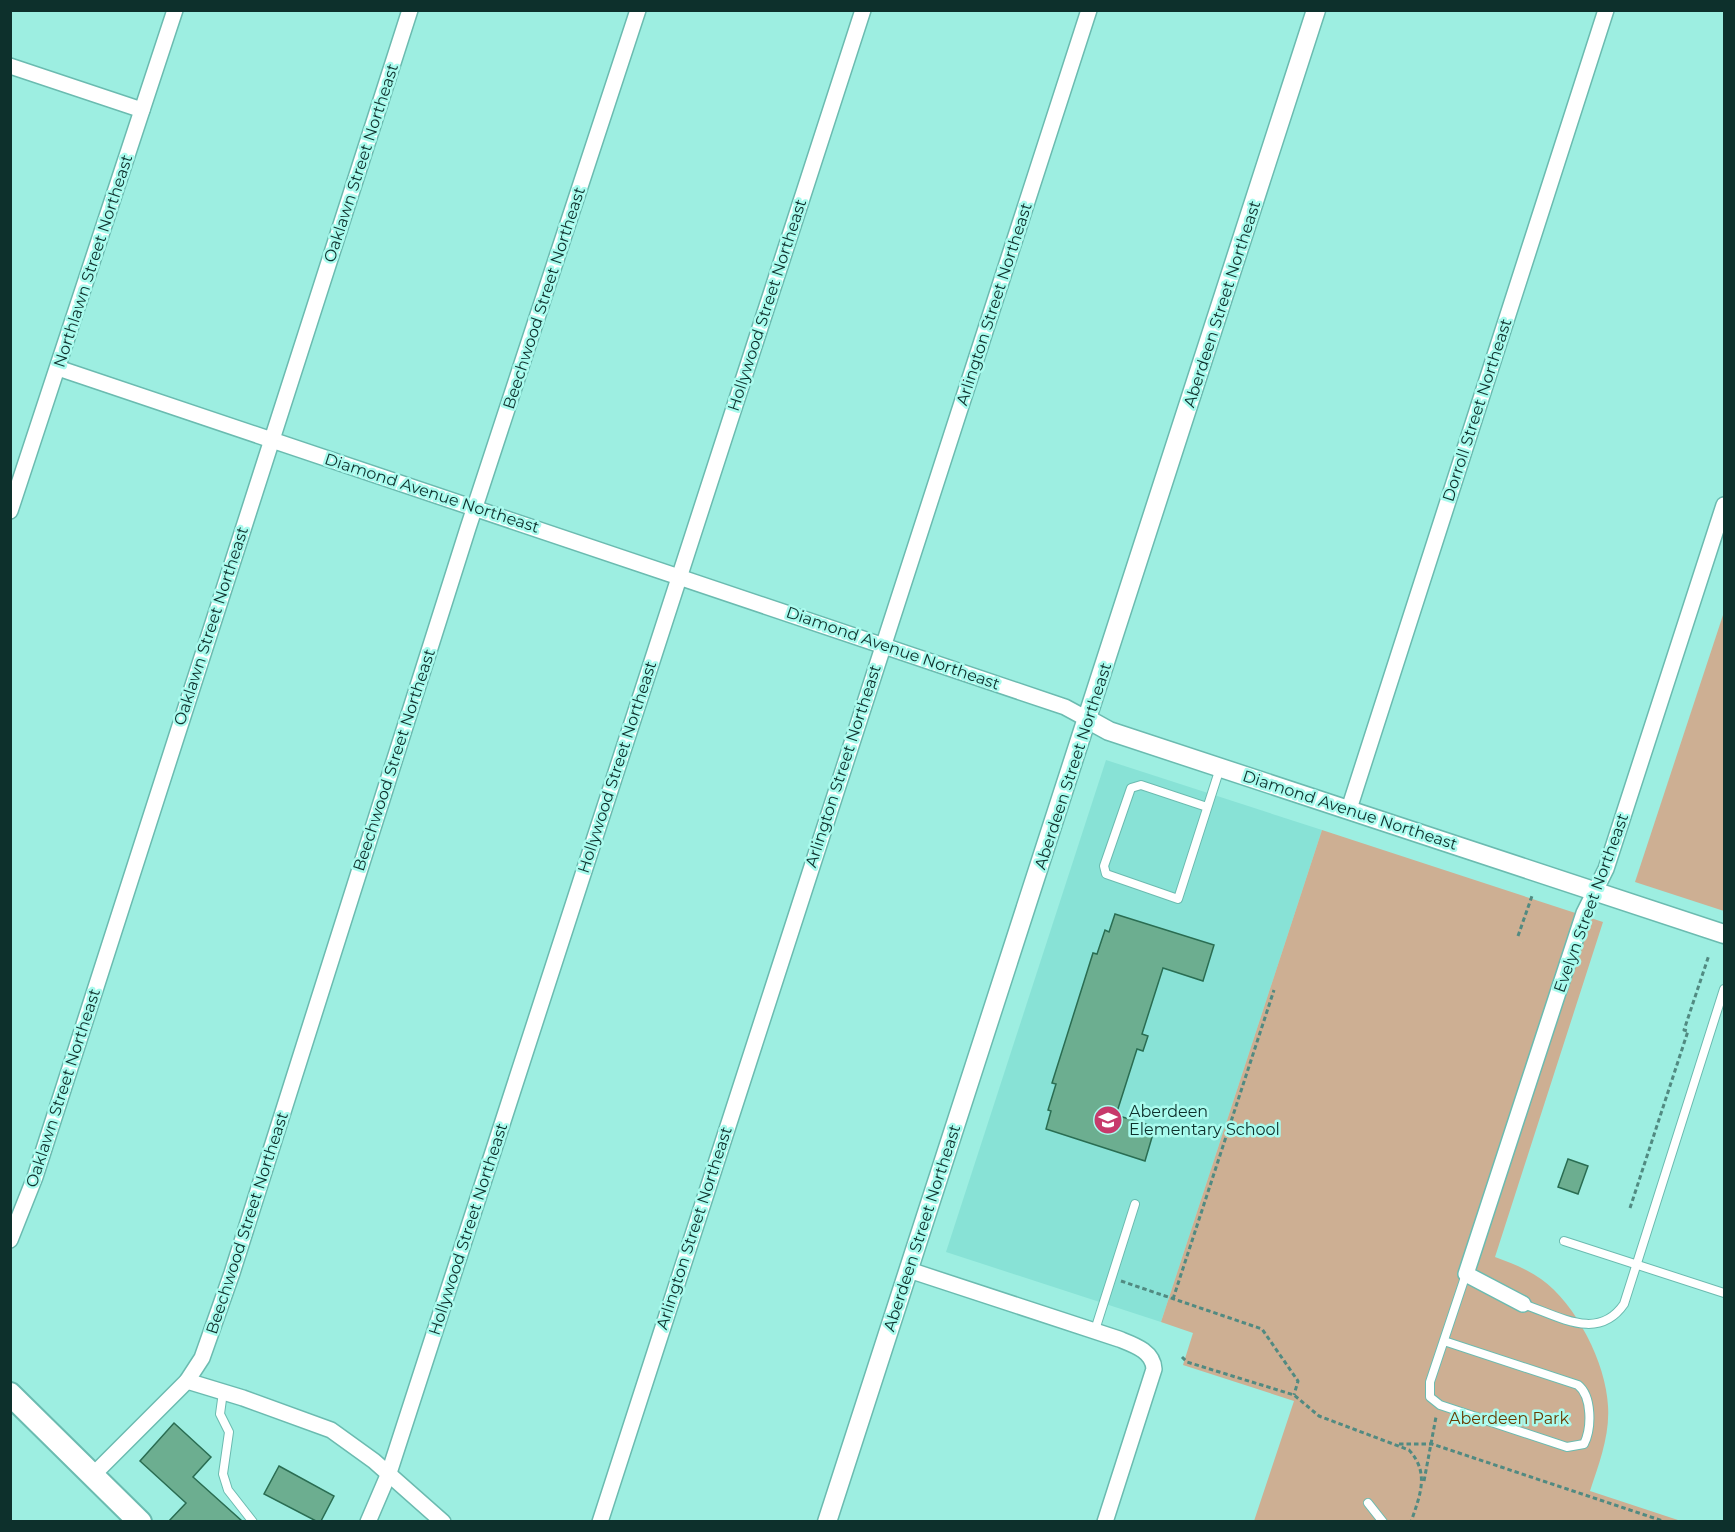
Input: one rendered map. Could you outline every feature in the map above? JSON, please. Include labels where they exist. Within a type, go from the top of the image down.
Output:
[{"type":"main road","points":[[10,1394],[140,1521]]},
{"type":"street","name":"Northlawn Street Northeast","points":[[10,511],[175,10]]},
{"type":"street","name":"Oaklawn Street Northeast","points":[[10,1240],[39,1166],[411,10]]},
{"type":"street","name":"Beechwood Street Northeast","points":[[93,1474],[187,1381],[202,1358],[232,1273],[476,508],[638,10]]},
{"type":"street","name":"Hollywood Street Northeast","points":[[368,1521],[389,1473],[863,10]]},
{"type":"street","name":"Arlington Street Northeast","points":[[600,1521],[1089,10]]},
{"type":"street","name":"Aberdeen Street Northeast","points":[[827,1521],[1089,720],[1316,10]]},
{"type":"street","name":"Dorroll Street Northeast","points":[[1349,809],[1606,10]]},
{"type":"street","points":[[10,66],[142,110]]},
{"type":"street","name":"Diamond Avenue Northeast","points":[[58,368],[1065,707],[1109,731],[1725,934]]},
{"type":"street","name":"Evelyn Street Northeast","points":[[1466,1274],[1584,913],[1606,869],[1725,505]]},
{"type":"street","points":[[909,1270],[1095,1330],[1143,1350],[1152,1359],[1154,1369],[1105,1521]]},
{"type":"street","points":[[1466,1274],[1523,1304]]},
{"type":"street","points":[[187,1381],[331,1430],[389,1473],[443,1521]]},
{"type":"lane","points":[[1207,807],[1141,785],[1131,788],[1104,866],[1106,874],[1178,899],[1221,767]]},
{"type":"lane","points":[[1523,1304],[1594,1326],[1607,1323],[1624,1304],[1722,1008],[1725,989]]},
{"type":"lane","points":[[1095,1330],[1135,1204]]},
{"type":"lane","points":[[1564,1241],[1725,1293]]},
{"type":"lane","points":[[1444,1341],[1578,1385],[1588,1398],[1588,1436],[1584,1444],[1568,1447],[1440,1405],[1430,1396],[1429,1389],[1444,1341],[1466,1274]]},
{"type":"lane","points":[[223,1392],[220,1413],[229,1432],[223,1474],[228,1490],[253,1521]]},
{"type":"lane","points":[[1368,1503],[1383,1521]]},
{"type":"path","points":[[1518,936],[1532,896]]},
{"type":"path","points":[[1630,1208],[1688,1031],[1684,1030],[1709,955]]},
{"type":"path","points":[[1173,1299],[1274,990]]},
{"type":"path","points":[[1112,1278],[1262,1329],[1298,1382],[1294,1395]]},
{"type":"path","points":[[1182,1357],[1187,1362],[1294,1395],[1319,1416],[1397,1443],[1432,1444],[1666,1521]]},
{"type":"path","points":[[1412,1521],[1423,1485],[1432,1444],[1431,1437],[1440,1405]]},
{"type":"path","points":[[1397,1443],[1418,1460],[1423,1485]]},
{"type":"shaded area","name":"Aberdeen Elementary School","points":[[1106,760],[1322,830],[1161,1322],[946,1252]]},
{"type":"green space","points":[[1724,612],[1724,911],[1635,882]]},
{"type":"green space","name":"Aberdeen Park","points":[[1322,830],[1603,922],[1495,1257],[1530,1272],[1554,1290],[1577,1319],[1595,1354],[1606,1389],[1608,1417],[1603,1449],[1590,1491],[1681,1521],[1254,1521],[1294,1401],[1183,1365],[1193,1333],[1161,1322]]},
{"type":"building","name":"Aberdeen Elementary School","points":[[1115,914],[1214,945],[1203,981],[1163,968],[1142,1034],[1148,1036],[1143,1051],[1137,1049],[1116,1115],[1155,1127],[1145,1161],[1046,1129],[1051,1111],[1048,1110],[1056,1084],[1052,1083],[1093,953],[1097,954],[1105,930],[1109,932]]},
{"type":"building","points":[[1568,1159],[1588,1166],[1578,1194],[1558,1187]]},
{"type":"building","points":[[174,1423],[211,1457],[193,1477],[242,1521],[169,1521],[186,1503],[140,1461]]},
{"type":"building","points":[[279,1466],[334,1496],[321,1521],[316,1521],[264,1494]]},
{"type":"place","name":"Aberdeen Elementary School","points":[[1108,1120]]}]
